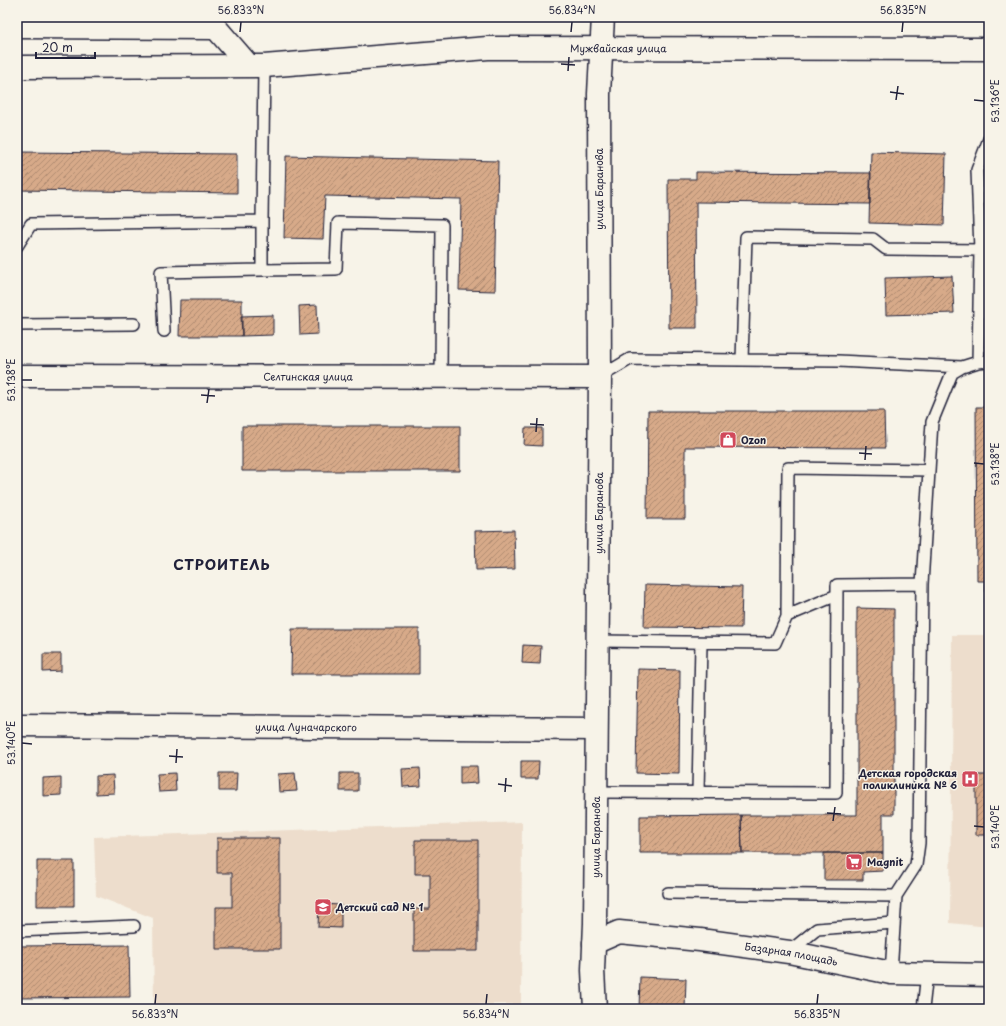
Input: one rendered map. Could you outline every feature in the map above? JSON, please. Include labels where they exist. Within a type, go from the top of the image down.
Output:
[{"type":"street","name":"улица Баранова","points":[[595,1009],[594,943],[600,377],[601,48],[603,17]]},
{"type":"street","points":[[17,27],[218,23],[256,65]]},
{"type":"street","name":"Мужвайская улица","points":[[17,67],[256,65],[488,48],[989,49]]},
{"type":"street","name":"Селтинская улица","points":[[17,376],[600,377]]},
{"type":"street","name":"улица Луначарского","points":[[17,725],[596,728]]},
{"type":"street","name":"Базарная площадь","points":[[594,943],[619,932],[700,940],[790,952],[891,973],[989,975]]},
{"type":"lane","points":[[256,65],[262,221],[262,270]]},
{"type":"lane","points":[[891,973],[896,896],[916,865],[919,843],[922,584],[932,422],[952,373],[962,367],[983,361],[977,170],[989,139]]},
{"type":"lane","points":[[17,246],[31,224],[262,221]]},
{"type":"lane","points":[[164,331],[160,272],[336,269],[338,223],[442,225],[441,377]]},
{"type":"lane","points":[[742,360],[746,237],[873,239],[886,249],[980,250]]},
{"type":"lane","points":[[17,325],[134,324]]},
{"type":"lane","points":[[600,377],[630,359],[838,361],[962,367]]},
{"type":"lane","points":[[597,641],[775,643],[787,616],[788,468],[929,470]]},
{"type":"lane","points":[[596,792],[836,794],[837,585],[922,584]]},
{"type":"lane","points":[[787,616],[837,595]]},
{"type":"lane","points":[[698,793],[701,643]]},
{"type":"lane","points":[[668,893],[896,896]]},
{"type":"lane","points":[[790,952],[817,928],[894,923]]},
{"type":"lane","points":[[17,931],[134,926]]},
{"type":"lane","points":[[923,1009],[927,973]]},
{"type":"shaded area","name":"Детская городская поликлиника № 6","points":[[952,635],[989,635],[989,927],[950,923]]},
{"type":"shaded area","name":"Детский сад № 1","points":[[522,822],[521,1004],[154,1008],[153,918],[96,896],[94,837]]},
{"type":"building","points":[[17,152],[237,154],[237,193],[17,190]]},
{"type":"building","points":[[871,152],[946,154],[944,225],[869,223]]},
{"type":"building","points":[[286,156],[498,161],[495,291],[459,290],[461,199],[325,196],[323,239],[284,238]]},
{"type":"building","points":[[696,172],[871,173],[870,204],[696,202],[697,328],[669,328],[668,179],[696,179]]},
{"type":"building","points":[[952,276],[954,313],[886,315],[885,278]]},
{"type":"building","points":[[180,300],[242,300],[242,336],[179,336]]},
{"type":"building","points":[[317,305],[318,334],[300,335],[299,306]]},
{"type":"building","points":[[273,315],[273,335],[242,336],[241,316]]},
{"type":"building","points":[[976,407],[989,407],[989,608],[985,608],[986,581],[977,581]]},
{"type":"building","points":[[648,411],[884,411],[885,448],[685,447],[685,519],[647,519]]},
{"type":"building","points":[[242,426],[460,426],[460,471],[242,471]]},
{"type":"building","points":[[525,428],[542,428],[542,446],[524,445]]},
{"type":"building","points":[[514,530],[515,569],[476,570],[475,531]]},
{"type":"building","points":[[645,585],[742,587],[741,628],[644,627]]},
{"type":"building","points":[[857,608],[894,609],[894,814],[883,814],[883,853],[742,853],[741,815],[857,815]]},
{"type":"building","points":[[292,629],[419,629],[419,674],[291,674]]},
{"type":"building","points":[[523,645],[541,646],[540,664],[522,663]]},
{"type":"building","points":[[43,654],[61,654],[61,671],[43,672]]},
{"type":"building","points":[[638,669],[680,670],[679,774],[636,773]]},
{"type":"building","points":[[521,761],[539,761],[538,779],[521,779]]},
{"type":"building","points":[[460,766],[477,766],[478,783],[460,784]]},
{"type":"building","points":[[420,768],[421,786],[403,787],[402,769]]},
{"type":"building","points":[[175,773],[176,791],[159,792],[157,774]]},
{"type":"building","points":[[219,773],[237,773],[236,791],[219,791]]},
{"type":"building","points":[[295,773],[297,791],[279,792],[278,774]]},
{"type":"building","points":[[340,773],[358,773],[358,791],[340,791]]},
{"type":"building","points":[[113,775],[114,793],[96,794],[96,776]]},
{"type":"building","points":[[976,775],[989,775],[989,835],[976,835]]},
{"type":"building","points":[[61,777],[61,795],[43,796],[43,778]]},
{"type":"building","points":[[741,815],[742,853],[640,853],[640,816]]},
{"type":"building","points":[[217,838],[280,838],[280,949],[216,949],[216,907],[232,907],[232,873],[217,873]]},
{"type":"building","points":[[415,840],[478,840],[478,951],[414,951],[414,909],[430,909],[430,874],[415,874]]},
{"type":"building","name":"Magnit","points":[[824,853],[883,853],[883,871],[863,872],[863,880],[824,880]]},
{"type":"building","points":[[37,861],[74,861],[74,906],[37,906]]},
{"type":"building","points":[[319,904],[341,905],[341,928],[318,927]]},
{"type":"building","points":[[129,945],[130,997],[17,998],[17,946]]},
{"type":"building","points":[[640,977],[686,979],[685,1009],[639,1009]]},
{"type":"place","name":"Ozon","points":[[728,440]]},
{"type":"place","name":"Детская городская поликлиника № 6","points":[[970,779]]},
{"type":"place","name":"Magnit","points":[[854,862]]},
{"type":"place","name":"Детский сад № 1","points":[[323,907]]},
{"type":"district","name":"СТРОИТЕЛЬ","points":[[222,565]]}]
